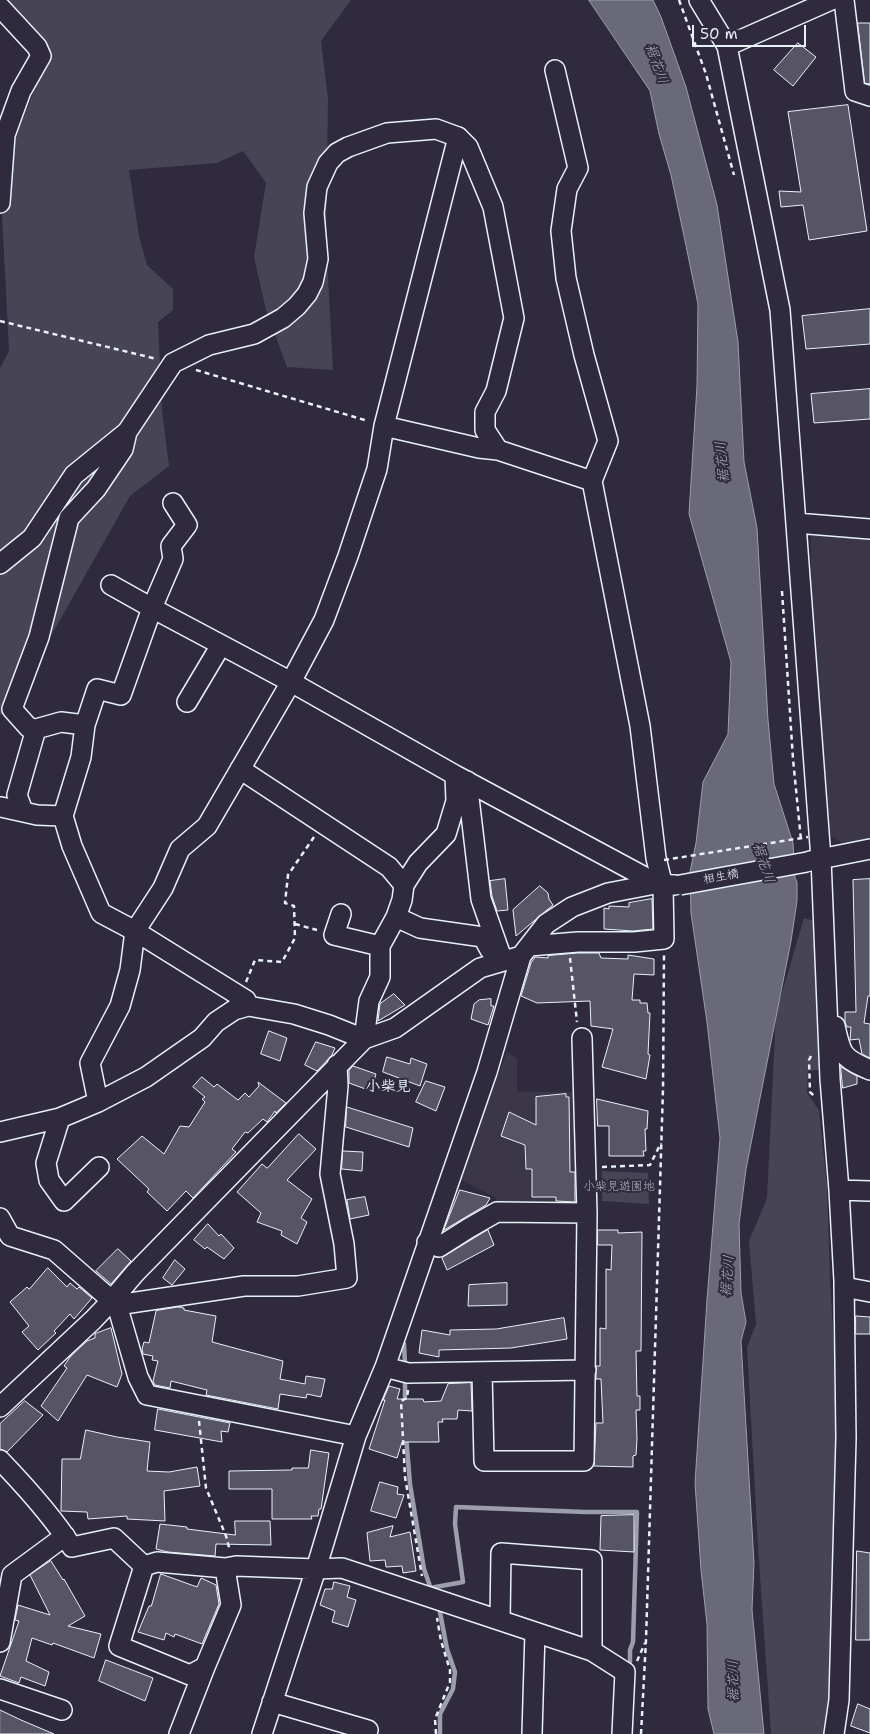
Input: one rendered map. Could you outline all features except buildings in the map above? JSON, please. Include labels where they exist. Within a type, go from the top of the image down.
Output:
[{"type":"street","points":[[699,0],[727,46],[780,310],[796,523],[814,860],[825,973],[844,1287],[846,1438],[839,1700],[834,1734]]},
{"type":"street","points":[[727,46],[832,0]]},
{"type":"street","points":[[844,0],[855,91],[870,96]]},
{"type":"street","points":[[0,7],[37,47],[41,56],[21,90],[5,135],[0,203]]},
{"type":"street","points":[[0,1406],[115,1303],[135,1273],[364,1039],[395,1028],[480,968],[515,954],[568,943],[634,942],[664,939],[666,885],[656,858],[640,726],[592,481],[608,441],[584,355],[566,278],[561,231],[567,189],[578,168],[555,70]]},
{"type":"street","points":[[0,564],[32,538],[74,475],[127,432],[173,363],[209,345],[254,334],[283,318],[297,306],[307,294],[313,282],[318,259],[314,212],[317,188],[328,163],[337,152],[387,133],[436,129],[458,137],[468,147],[493,208],[514,318],[496,391],[485,412],[485,430],[498,450]]},
{"type":"street","points":[[98,1102],[90,1063],[120,1006],[130,970],[135,931],[163,888],[180,849],[207,826],[291,682],[324,620],[348,556],[377,470],[384,426],[458,137]]},
{"type":"street","points":[[384,426],[479,448],[498,450],[592,481]]},
{"type":"street","points":[[85,725],[61,722],[36,729],[29,728],[12,709],[39,637],[69,518],[96,489],[123,450],[127,432]]},
{"type":"street","points":[[173,503],[188,525],[171,546],[173,559],[152,608],[121,695],[97,689],[85,725],[81,757],[63,816],[72,846],[101,913],[135,931],[244,1001],[329,1025],[364,1039]]},
{"type":"street","points":[[796,523],[870,529]]},
{"type":"street","points":[[111,585],[291,682],[461,778],[641,875],[666,885]]},
{"type":"street","points":[[187,702],[221,645]]},
{"type":"street","points":[[24,811],[17,795],[36,729]]},
{"type":"street","points":[[240,769],[389,867],[404,885]]},
{"type":"street","points":[[364,1039],[369,1001],[380,976],[380,946],[396,916],[402,900],[404,885],[418,863],[446,834],[461,778]]},
{"type":"street","points":[[262,1734],[316,1569],[356,1436],[385,1367],[487,1072],[515,954],[482,899],[461,778]]},
{"type":"street","points":[[1,808],[37,815],[63,816]]},
{"type":"street","name":"相生橋","points":[[515,954],[546,924],[572,907],[608,893],[666,885],[870,849]]},
{"type":"street","points":[[341,914],[334,934],[380,946]]},
{"type":"street","points":[[396,916],[420,928],[483,936],[490,950],[515,954]]},
{"type":"street","points":[[825,973],[840,1049],[852,1062],[870,1070]]},
{"type":"street","points":[[0,1132],[60,1118],[82,1110],[146,1077],[202,1038],[216,1022],[244,1001]]},
{"type":"street","points":[[482,1372],[484,1461],[584,1461],[587,1167],[582,1038]]},
{"type":"street","points":[[115,1303],[244,1286],[298,1286],[347,1278],[344,1244],[330,1174],[338,1086],[337,1065]]},
{"type":"street","points":[[60,1118],[46,1163],[49,1180],[64,1201],[98,1167]]},
{"type":"street","points":[[839,1190],[870,1191]]},
{"type":"street","points":[[427,1242],[439,1247],[497,1212],[587,1213]]},
{"type":"street","points":[[0,1218],[10,1236],[54,1250],[115,1303],[138,1376],[147,1395],[356,1436]]},
{"type":"street","points":[[844,1287],[870,1292]]},
{"type":"street","points":[[385,1367],[408,1373],[586,1370]]},
{"type":"street","points":[[0,1460],[16,1476],[72,1547],[114,1538],[144,1566]]},
{"type":"street","points":[[0,1642],[6,1572],[65,1536]]},
{"type":"street","points":[[500,1620],[501,1554],[592,1560],[592,1652]]},
{"type":"street","points":[[144,1566],[157,1562],[228,1567],[342,1568],[592,1652],[625,1672],[622,1734]]},
{"type":"street","points":[[144,1566],[118,1646],[190,1675],[205,1667]]},
{"type":"street","points":[[179,1734],[230,1605],[228,1567]]},
{"type":"street","points":[[532,1734],[535,1632]]},
{"type":"street","points":[[0,1688],[62,1710]]},
{"type":"street","points":[[272,1702],[368,1730]]},
{"type":"path","points":[[679,0],[706,74],[735,179]]},
{"type":"path","points":[[0,321],[173,363],[384,426]]},
{"type":"path","points":[[244,1001],[255,960],[282,962],[295,938],[294,906],[285,903],[288,875],[324,823]]},
{"type":"path","points":[[664,860],[808,836]]},
{"type":"path","points":[[295,924],[334,934]]},
{"type":"path","points":[[641,1734],[646,1640],[662,1142],[664,939]]},
{"type":"path","points":[[568,943],[579,1031],[582,1038]]},
{"type":"path","points":[[587,1167],[650,1165],[662,1142]]},
{"type":"path","points":[[408,1373],[407,1398],[401,1401],[404,1477],[422,1578],[431,1598],[450,1670],[450,1682],[435,1718],[436,1734]]},
{"type":"path","points":[[198,1405],[206,1488],[226,1536],[228,1567]]},
{"type":"path","points":[[625,1672],[635,1666],[646,1640]]},
{"type":"shaded area","points":[[815,532],[870,535],[870,838],[843,844],[829,834],[817,702],[811,594],[811,536]]},
{"type":"shaded area","points":[[507,1052],[517,1058],[517,1092],[581,1092],[581,1211],[496,1211],[496,1198],[458,1178]]},
{"type":"green space","points":[[2,0],[351,0],[321,41],[328,98],[326,241],[333,370],[287,367],[266,310],[254,257],[266,183],[243,151],[217,163],[129,170],[139,236],[147,265],[173,289],[173,310],[158,322],[162,410],[169,466],[130,496],[56,627],[0,716],[0,368],[9,351],[0,176],[42,71]]},
{"type":"green space","points":[[804,918],[818,922],[825,1069],[808,1071],[807,1093],[819,1110],[827,1187],[839,1439],[830,1683],[825,1734],[771,1734],[747,1347],[756,1324],[749,1241],[767,1198],[776,1013]]},
{"type":"green space","name":"小柴見遊園地","points":[[602,1171],[648,1173],[649,1204],[602,1201]]},
{"type":"water","name":"裾花川","points":[[589,0],[653,0],[686,87],[717,205],[738,342],[744,462],[757,528],[768,720],[774,784],[793,843],[795,878],[797,882],[797,901],[791,941],[746,1169],[739,1224],[741,1293],[746,1322],[741,1341],[754,1563],[752,1610],[764,1734],[714,1734],[708,1709],[707,1624],[695,1483],[720,1138],[707,1022],[691,913],[690,872],[696,843],[703,782],[728,734],[731,662],[689,514],[697,386],[698,304],[671,175],[659,134],[650,91]]},
{"type":"waterway","points":[[402,1341],[404,1344],[405,1364]]},
{"type":"waterway","points":[[405,1378],[405,1397]]},
{"type":"waterway","points":[[406,1436],[410,1484],[424,1569],[431,1589]]},
{"type":"waterway","points":[[430,1588],[463,1582],[455,1524],[456,1507],[637,1512],[633,1642],[630,1650],[630,1662]]},
{"type":"waterway","points":[[439,1607],[447,1649],[455,1672],[453,1689],[440,1714],[440,1734]]},
{"type":"district","name":"小柴見","points":[[388,1087]]}]
